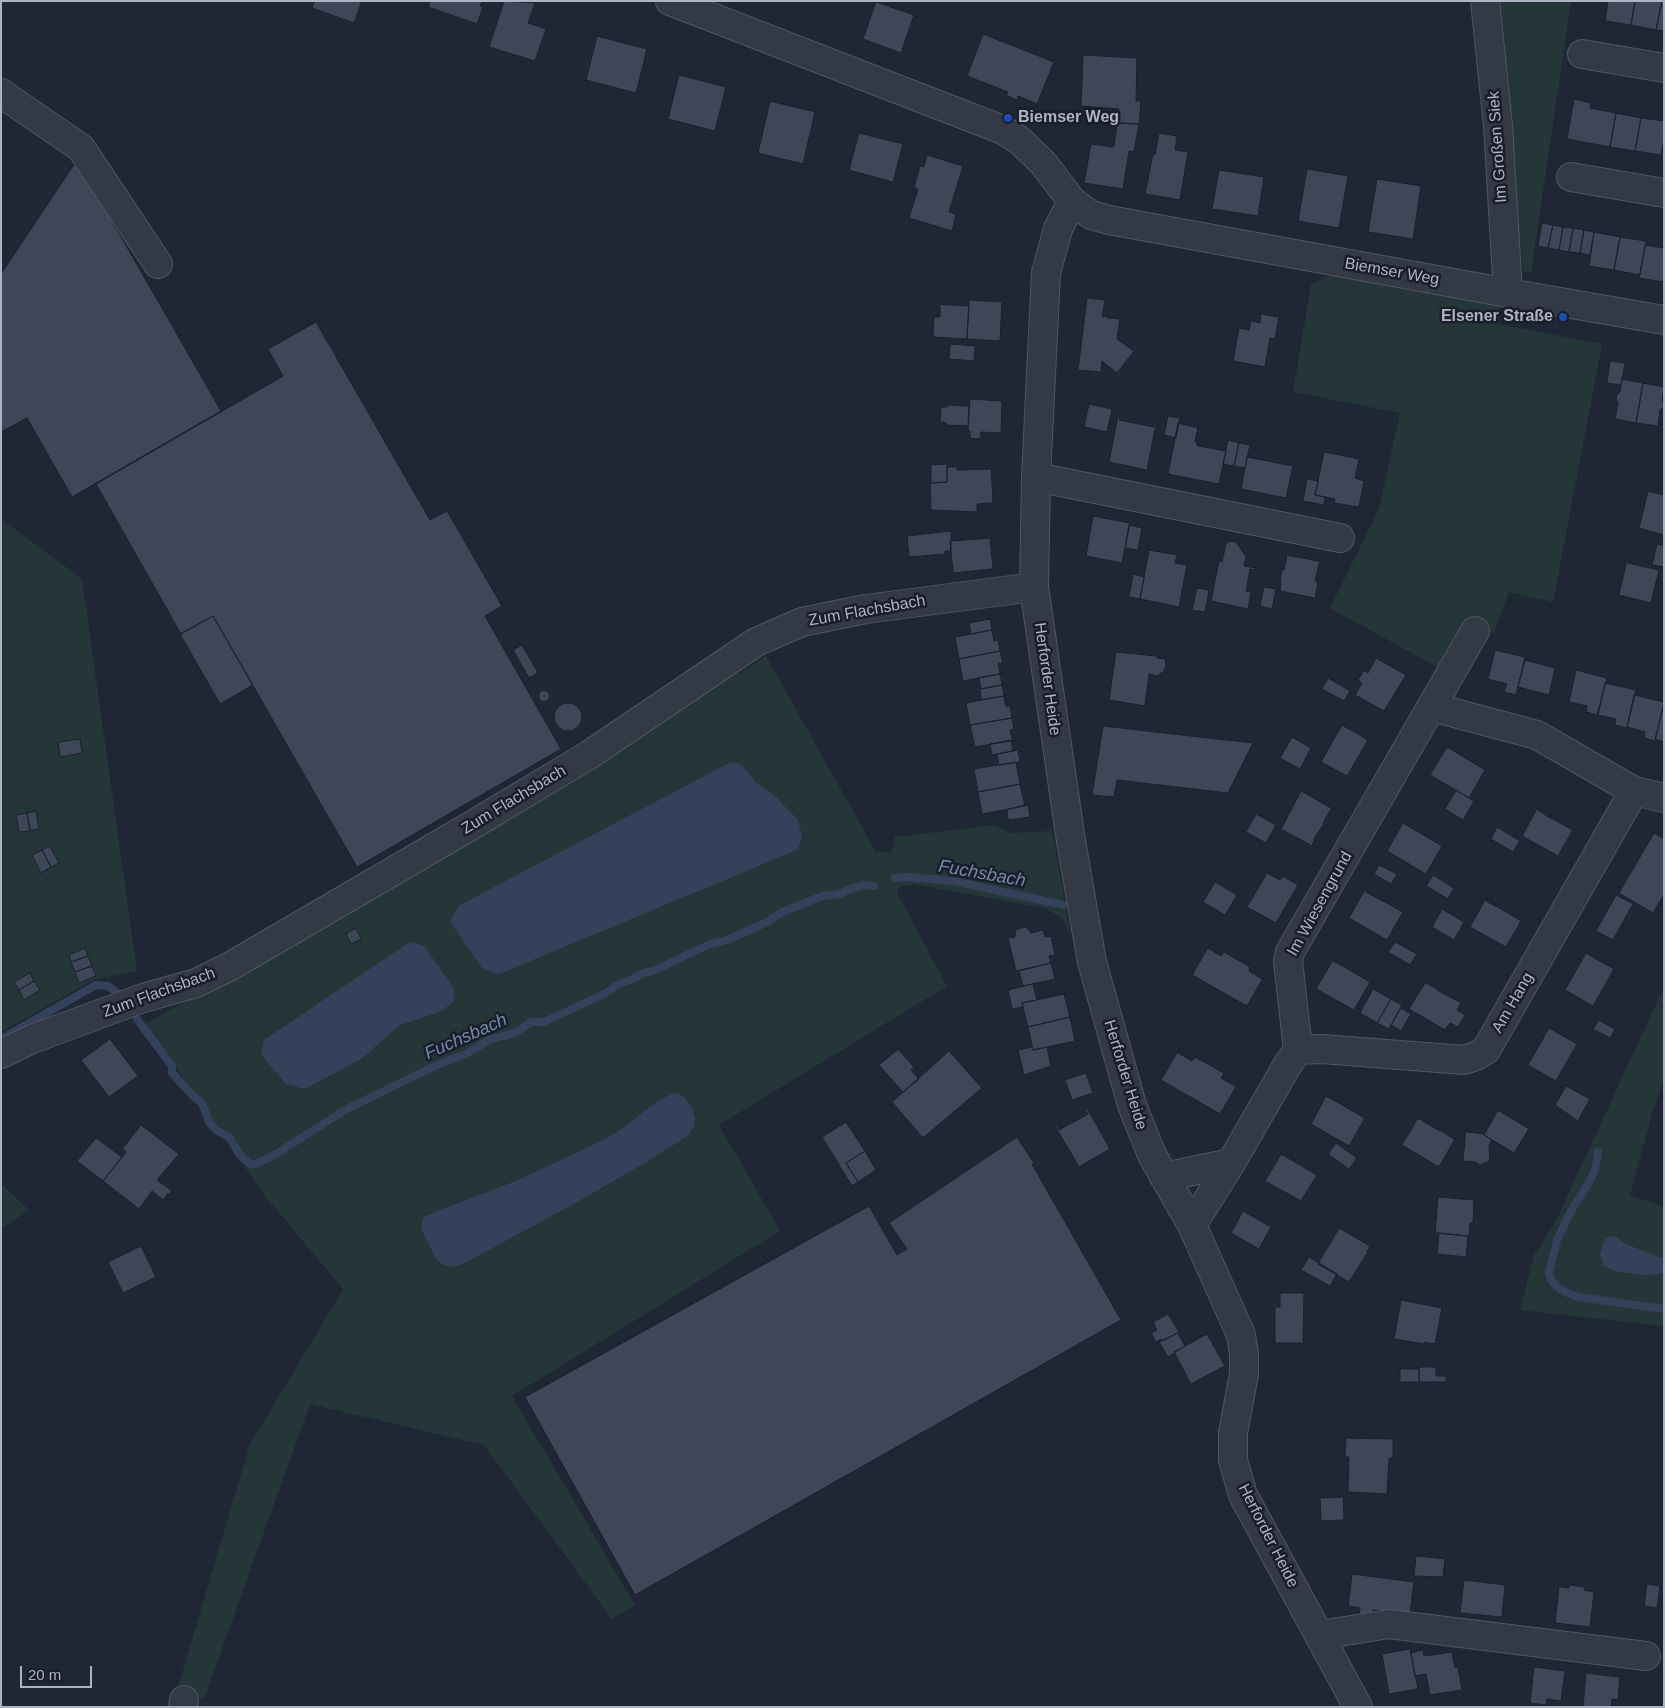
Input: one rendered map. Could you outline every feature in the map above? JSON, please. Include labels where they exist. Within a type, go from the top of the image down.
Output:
[{"type":"street","name":"Biemser Weg","points":[[670,1],[1003,130],[1019,140],[1043,162],[1072,201],[1091,215],[1508,293],[1664,320]]},
{"type":"street","name":"Im Großen Siek","points":[[1485,1],[1498,126],[1508,293]]},
{"type":"street","points":[[1582,54],[1664,68]]},
{"type":"street","points":[[1,93],[81,148],[158,264]]},
{"type":"street","points":[[1571,176],[1664,194]]},
{"type":"street","name":"Herforder Heide","points":[[1072,201],[1058,229],[1046,273],[1036,477],[1034,586],[1071,841],[1092,962],[1132,1105],[1152,1155],[1192,1225],[1241,1335],[1244,1354],[1244,1374],[1233,1433],[1233,1460],[1243,1495],[1358,1707]]},
{"type":"street","points":[[1036,477],[1340,538]]},
{"type":"street","name":"Zum Flachsbach","points":[[1,1054],[32,1039],[143,998],[196,983],[229,967],[589,755],[756,642],[802,622],[866,609],[1034,586]]},
{"type":"street","name":"Im Wiesengrund","points":[[1298,1050],[1288,961],[1290,952],[1475,631]]},
{"type":"street","points":[[1432,707],[1538,735],[1634,791],[1664,798]]},
{"type":"street","name":"Am Hang","points":[[1298,1050],[1322,1049],[1464,1060],[1486,1050],[1634,791]]},
{"type":"street","points":[[1192,1225],[1298,1050]]},
{"type":"street","points":[[1164,1177],[1231,1163]]},
{"type":"street","points":[[1320,1635],[1389,1624],[1646,1656]]},
{"type":"shaded area","points":[[1497,1],[1571,1],[1531,272],[1523,271]]},
{"type":"shaded area","points":[[1335,272],[1498,303],[1500,314],[1498,324],[1602,344],[1553,602],[1509,592],[1494,633],[1461,625],[1437,667],[1330,608],[1379,509],[1400,413],[1293,392],[1311,285]]},
{"type":"shaded area","points":[[1,519],[82,579],[137,971],[93,980],[1,1032]]},
{"type":"shaded area","points":[[766,656],[876,852],[892,853],[895,837],[995,825],[1011,833],[1052,831],[1071,936],[1062,918],[1044,908],[913,884],[899,887],[897,893],[947,986],[719,1125],[780,1231],[512,1396],[635,1605],[612,1619],[484,1445],[310,1404],[204,1699],[176,1694],[250,1444],[343,1289],[266,1197],[145,1024],[405,879]]},
{"type":"shaded area","points":[[1664,987],[1664,1078],[1630,1195],[1664,1207],[1664,1326],[1520,1310],[1534,1255],[1555,1223]]},
{"type":"shaded area","points":[[1,1184],[29,1210],[1,1229]]},
{"type":"water","points":[[731,762],[742,765],[755,782],[773,794],[798,820],[802,837],[797,850],[499,974],[482,968],[450,921],[460,905]]},
{"type":"water","points":[[410,942],[424,946],[453,987],[454,1001],[442,1011],[400,1025],[361,1059],[305,1089],[286,1084],[261,1054],[264,1040]]},
{"type":"water","points":[[675,1093],[683,1096],[692,1107],[695,1119],[694,1126],[689,1135],[570,1206],[461,1265],[451,1267],[442,1264],[436,1259],[421,1229],[425,1216],[516,1181],[599,1142],[617,1132],[659,1100]]},
{"type":"water","points":[[1610,1236],[1617,1237],[1623,1243],[1664,1259],[1664,1274],[1643,1275],[1619,1272],[1604,1266],[1600,1255],[1604,1241]]},
{"type":"building","points":[[314,1],[362,1],[354,23],[312,8]]},
{"type":"building","points":[[430,1],[482,1],[480,6],[483,7],[477,24],[428,7]]},
{"type":"building","points":[[504,1],[535,3],[528,23],[546,29],[535,61],[489,47]]},
{"type":"building","points":[[1608,1],[1635,1],[1631,25],[1605,21]]},
{"type":"building","points":[[1635,1],[1662,1],[1656,30],[1631,25]]},
{"type":"building","points":[[1662,1],[1664,1],[1664,31],[1656,30]]},
{"type":"building","points":[[876,2],[914,15],[901,53],[863,39]]},
{"type":"building","points":[[983,34],[1054,62],[1037,104],[1018,96],[1017,100],[1006,95],[1008,92],[967,76]]},
{"type":"building","points":[[597,36],[647,49],[636,93],[586,80]]},
{"type":"building","points":[[1083,55],[1137,58],[1136,101],[1141,101],[1139,124],[1117,123],[1119,109],[1081,106]]},
{"type":"building","points":[[679,75],[726,87],[715,131],[668,119]]},
{"type":"building","points":[[1574,99],[1591,103],[1590,108],[1616,113],[1610,147],[1567,139]]},
{"type":"building","points":[[770,101],[815,112],[803,164],[758,153]]},
{"type":"building","points":[[1616,113],[1641,118],[1635,151],[1610,147]]},
{"type":"building","points":[[1641,118],[1664,121],[1661,155],[1635,151]]},
{"type":"building","points":[[1117,123],[1139,124],[1134,152],[1129,151],[1123,189],[1084,183],[1091,144],[1114,147]]},
{"type":"building","points":[[859,133],[903,144],[893,182],[849,170]]},
{"type":"building","points":[[1159,133],[1177,136],[1175,150],[1188,152],[1180,200],[1145,194]]},
{"type":"building","points":[[927,155],[963,166],[949,212],[956,214],[952,231],[909,218],[918,189],[914,187],[920,166],[924,167]]},
{"type":"building","points":[[77,160],[221,411],[72,497],[27,418],[1,432],[1,274]]},
{"type":"building","points":[[1307,169],[1348,176],[1339,228],[1298,221]]},
{"type":"building","points":[[1219,170],[1264,177],[1258,216],[1212,209]]},
{"type":"building","points":[[1377,179],[1421,186],[1413,239],[1368,232]]},
{"type":"building","points":[[1542,223],[1553,225],[1548,248],[1538,246]]},
{"type":"building","points":[[1553,225],[1563,227],[1559,250],[1548,248]]},
{"type":"building","points":[[1563,227],[1573,228],[1569,252],[1559,250]]},
{"type":"building","points":[[1573,228],[1584,230],[1580,253],[1569,252]]},
{"type":"building","points":[[1584,230],[1594,232],[1590,255],[1580,253]]},
{"type":"building","points":[[1594,232],[1620,237],[1614,270],[1589,266]]},
{"type":"building","points":[[1620,237],[1646,241],[1640,275],[1614,270]]},
{"type":"building","points":[[1645,245],[1664,248],[1664,282],[1639,278]]},
{"type":"building","points":[[1087,298],[1105,300],[1102,317],[1107,316],[1107,318],[1120,319],[1117,339],[1134,351],[1117,373],[1102,361],[1101,372],[1078,370]]},
{"type":"building","points":[[969,300],[1002,302],[1000,341],[967,339]]},
{"type":"building","points":[[935,304],[969,306],[967,339],[933,337],[934,317],[940,317],[940,306]]},
{"type":"building","points":[[1261,314],[1279,317],[1275,339],[1270,338],[1265,367],[1233,361],[1239,328],[1249,330],[1251,321],[1260,323]]},
{"type":"building","points":[[316,322],[430,520],[447,511],[502,606],[485,616],[561,749],[357,867],[213,616],[181,634],[96,484],[283,376],[268,349]]},
{"type":"building","points":[[950,344],[975,346],[974,361],[949,359]]},
{"type":"building","points":[[1610,361],[1625,363],[1621,385],[1607,383]]},
{"type":"building","points":[[1622,379],[1643,383],[1636,423],[1615,419],[1618,403],[1616,399],[1617,394],[1620,392]]},
{"type":"building","points":[[1643,383],[1664,387],[1662,399],[1664,407],[1660,410],[1658,426],[1636,423]]},
{"type":"building","points":[[970,399],[1002,401],[1001,433],[981,432],[980,439],[970,438],[970,431],[968,431]]},
{"type":"building","points":[[1089,404],[1112,409],[1107,432],[1084,427]]},
{"type":"building","points":[[947,405],[969,406],[968,426],[946,425],[946,423],[940,422],[941,407],[947,407]]},
{"type":"building","points":[[1118,416],[1120,416],[1119,420],[1154,427],[1154,423],[1156,424],[1147,470],[1109,462]]},
{"type":"building","points":[[1168,416],[1180,418],[1176,438],[1164,435]]},
{"type":"building","points":[[1178,423],[1198,428],[1195,441],[1198,446],[1226,451],[1219,484],[1168,474]]},
{"type":"building","points":[[1228,440],[1239,443],[1234,466],[1223,464]]},
{"type":"building","points":[[1239,443],[1250,445],[1245,468],[1234,466]]},
{"type":"building","points":[[1324,452],[1359,459],[1355,478],[1364,481],[1359,507],[1334,503],[1335,499],[1315,495]]},
{"type":"building","points":[[1247,457],[1293,466],[1286,498],[1241,489]]},
{"type":"building","points":[[948,464],[947,482],[931,483],[931,465]]},
{"type":"building","points":[[947,467],[957,467],[957,470],[991,469],[992,503],[977,504],[977,512],[931,510],[930,483],[947,482]]},
{"type":"building","points":[[1307,479],[1318,481],[1315,495],[1325,497],[1324,505],[1303,501]]},
{"type":"building","points":[[1648,491],[1664,495],[1664,535],[1639,528]]},
{"type":"building","points":[[1093,516],[1130,523],[1122,563],[1086,556]]},
{"type":"building","points":[[1129,525],[1142,528],[1138,550],[1125,548]]},
{"type":"building","points":[[951,531],[951,551],[945,551],[945,554],[909,557],[907,536]]},
{"type":"building","points":[[990,538],[993,569],[953,573],[950,541]]},
{"type":"building","points":[[1230,541],[1236,542],[1246,557],[1244,566],[1256,568],[1256,570],[1250,569],[1246,591],[1251,592],[1248,609],[1211,601],[1219,561],[1222,562],[1226,544]]},
{"type":"building","points":[[1657,544],[1664,546],[1664,567],[1652,565]]},
{"type":"building","points":[[1149,550],[1177,555],[1175,563],[1187,565],[1179,607],[1140,599]]},
{"type":"building","points":[[1287,555],[1322,562],[1319,564],[1315,581],[1318,582],[1315,598],[1280,591],[1282,569],[1284,570]]},
{"type":"building","points":[[1623,562],[1659,570],[1651,603],[1615,594],[1619,594],[1626,564]]},
{"type":"building","points":[[1133,574],[1144,577],[1140,599],[1129,597]]},
{"type":"building","points":[[1264,587],[1276,589],[1272,609],[1260,606]]},
{"type":"building","points":[[1197,588],[1209,590],[1205,612],[1192,610]]},
{"type":"building","points":[[213,616],[253,685],[220,704],[180,634]]},
{"type":"building","points":[[990,619],[992,630],[971,634],[969,623]]},
{"type":"building","points":[[997,629],[992,631],[994,641],[998,640],[1000,651],[959,659],[955,637]]},
{"type":"building","points":[[522,645],[538,673],[529,678],[513,650]]},
{"type":"building","points":[[1495,650],[1525,657],[1516,695],[1504,692],[1507,684],[1488,679]]},
{"type":"building","points":[[1000,651],[1003,663],[998,664],[1000,673],[1004,673],[963,681],[959,659]]},
{"type":"building","points":[[1116,652],[1157,656],[1157,658],[1165,659],[1166,666],[1163,672],[1157,676],[1149,674],[1145,706],[1109,700]]},
{"type":"building","points":[[1376,658],[1406,675],[1384,711],[1355,695],[1362,683],[1358,680],[1364,670],[1368,673]]},
{"type":"building","points":[[1525,660],[1555,668],[1549,695],[1518,687]]},
{"type":"building","points":[[1576,670],[1607,678],[1597,715],[1586,712],[1587,706],[1569,702]]},
{"type":"building","points":[[1000,674],[1002,685],[981,689],[979,678]]},
{"type":"building","points":[[1328,678],[1350,691],[1344,701],[1322,689]]},
{"type":"building","points":[[1605,683],[1636,690],[1627,728],[1615,725],[1616,719],[1598,715]]},
{"type":"building","points":[[1002,685],[1004,696],[979,700],[981,699],[980,689]]},
{"type":"building","points":[[542,691],[546,691],[549,696],[548,700],[542,701],[539,698],[539,694]]},
{"type":"building","points":[[1008,695],[1004,697],[1006,707],[1010,706],[1012,718],[970,725],[966,703]]},
{"type":"building","points":[[1634,695],[1664,702],[1655,741],[1644,738],[1645,732],[1627,727]]},
{"type":"building","points":[[568,703],[578,707],[582,717],[578,727],[568,731],[558,727],[554,717],[558,707]]},
{"type":"building","points":[[1664,708],[1664,742],[1655,739]]},
{"type":"building","points":[[1012,718],[1014,729],[1010,730],[1012,739],[1016,740],[975,747],[970,725]]},
{"type":"building","points":[[1342,725],[1368,740],[1347,776],[1321,762]]},
{"type":"building","points":[[1103,726],[1253,743],[1228,793],[1117,780],[1114,797],[1092,795]]},
{"type":"building","points":[[1292,737],[1311,748],[1300,769],[1280,758]]},
{"type":"building","points":[[80,739],[82,753],[60,757],[58,742]]},
{"type":"building","points":[[1011,740],[1013,751],[992,755],[990,744]]},
{"type":"building","points":[[1447,747],[1485,770],[1469,798],[1430,775]]},
{"type":"building","points":[[1018,750],[1020,762],[999,765],[997,754]]},
{"type":"building","points":[[1016,762],[1020,784],[978,792],[974,769]]},
{"type":"building","points":[[1020,784],[1025,806],[982,814],[978,792]]},
{"type":"building","points":[[1456,790],[1474,801],[1463,820],[1445,809]]},
{"type":"building","points":[[1301,791],[1333,809],[1331,809],[1315,837],[1312,846],[1281,829]]},
{"type":"building","points":[[1028,805],[1030,817],[1008,820],[1007,810]]},
{"type":"building","points":[[1538,807],[1538,810],[1548,817],[1551,814],[1549,817],[1573,830],[1558,856],[1522,836]]},
{"type":"building","points":[[36,811],[39,829],[30,831],[27,813]]},
{"type":"building","points":[[27,813],[30,831],[19,832],[16,815]]},
{"type":"building","points":[[1256,814],[1276,825],[1266,843],[1246,832]]},
{"type":"building","points":[[1403,823],[1442,846],[1426,874],[1387,851]]},
{"type":"building","points":[[1497,827],[1520,841],[1513,852],[1491,839]]},
{"type":"building","points":[[1654,833],[1664,839],[1664,894],[1653,913],[1619,893]]},
{"type":"building","points":[[50,846],[59,863],[51,867],[42,850]]},
{"type":"building","points":[[42,850],[51,867],[41,873],[32,855]]},
{"type":"building","points":[[1379,865],[1397,874],[1391,884],[1374,874]]},
{"type":"building","points":[[1267,873],[1280,880],[1283,876],[1298,885],[1276,923],[1247,907]]},
{"type":"building","points":[[1433,875],[1454,888],[1448,899],[1426,886]]},
{"type":"building","points":[[1215,882],[1237,895],[1225,915],[1203,902]]},
{"type":"building","points":[[1364,891],[1403,912],[1387,940],[1349,918]]},
{"type":"building","points":[[1616,895],[1633,904],[1613,940],[1596,931]]},
{"type":"building","points":[[1486,898],[1486,901],[1497,907],[1498,905],[1498,907],[1521,921],[1506,947],[1470,927]]},
{"type":"building","points":[[1442,909],[1464,922],[1454,940],[1432,927]]},
{"type":"building","points":[[1026,927],[1031,933],[1043,930],[1045,937],[1051,936],[1055,955],[1049,956],[1051,963],[1016,971],[1008,938],[1015,937],[1016,929]]},
{"type":"building","points":[[356,928],[361,939],[351,944],[346,934]]},
{"type":"building","points":[[1395,942],[1417,954],[1410,965],[1388,952]]},
{"type":"building","points":[[1210,944],[1208,948],[1221,956],[1224,952],[1250,967],[1249,971],[1262,979],[1265,975],[1247,1006],[1192,975]]},
{"type":"building","points":[[85,948],[88,956],[71,962],[69,955]]},
{"type":"building","points":[[1586,953],[1614,969],[1593,1006],[1565,990]]},
{"type":"building","points":[[88,956],[92,966],[75,972],[71,962]]},
{"type":"building","points":[[1334,958],[1333,961],[1345,967],[1347,965],[1346,968],[1370,982],[1354,1010],[1316,989]]},
{"type":"building","points":[[1051,963],[1055,979],[1023,986],[1019,971]]},
{"type":"building","points":[[92,966],[96,976],[79,983],[75,972]]},
{"type":"building","points":[[30,973],[34,981],[19,990],[14,982]]},
{"type":"building","points":[[34,981],[40,990],[24,1000],[19,990]]},
{"type":"building","points":[[1426,981],[1426,983],[1437,989],[1439,987],[1437,990],[1461,1003],[1457,1010],[1465,1015],[1458,1027],[1450,1023],[1445,1030],[1409,1009]]},
{"type":"building","points":[[1033,984],[1037,1000],[1022,1003],[1023,1007],[1012,1009],[1008,990]]},
{"type":"building","points":[[1373,989],[1391,999],[1377,1023],[1360,1013]]},
{"type":"building","points":[[1064,994],[1070,1017],[1028,1027],[1022,1003]]},
{"type":"building","points":[[1391,999],[1402,1005],[1389,1029],[1377,1023]]},
{"type":"building","points":[[1401,1008],[1411,1014],[1401,1031],[1391,1025]]},
{"type":"building","points":[[1070,1017],[1075,1041],[1033,1050],[1028,1027]]},
{"type":"building","points":[[1599,1020],[1615,1029],[1610,1038],[1593,1029]]},
{"type":"building","points":[[1549,1028],[1577,1044],[1556,1081],[1528,1065]]},
{"type":"building","points":[[110,1039],[138,1076],[109,1097],[81,1060]]},
{"type":"building","points":[[1032,1047],[1033,1050],[1047,1047],[1051,1066],[1024,1075],[1018,1050]]},
{"type":"building","points":[[1180,1048],[1178,1053],[1192,1061],[1195,1057],[1224,1073],[1221,1078],[1235,1086],[1239,1082],[1220,1114],[1161,1080]]},
{"type":"building","points":[[898,1049],[914,1067],[911,1070],[919,1079],[903,1092],[879,1065]]},
{"type":"building","points":[[949,1051],[982,1088],[923,1138],[892,1102]]},
{"type":"building","points":[[1086,1073],[1093,1093],[1072,1100],[1065,1080]]},
{"type":"building","points":[[1566,1086],[1590,1099],[1578,1121],[1555,1105]]},
{"type":"building","points":[[1326,1096],[1365,1118],[1349,1146],[1311,1124]]},
{"type":"building","points":[[1087,1108],[1110,1149],[1079,1167],[1055,1126],[1057,1125],[1059,1130],[1088,1114],[1085,1109]]},
{"type":"building","points":[[1498,1110],[1529,1129],[1514,1153],[1484,1135]]},
{"type":"building","points":[[1418,1118],[1440,1131],[1443,1129],[1441,1131],[1454,1139],[1456,1137],[1439,1167],[1402,1145]]},
{"type":"building","points":[[846,1122],[865,1151],[846,1163],[858,1182],[852,1186],[822,1137]]},
{"type":"building","points":[[141,1125],[179,1154],[157,1180],[172,1191],[163,1200],[152,1191],[139,1209],[103,1181],[126,1152],[122,1149]]},
{"type":"building","points":[[1466,1127],[1467,1132],[1484,1134],[1492,1140],[1489,1145],[1490,1161],[1480,1165],[1475,1162],[1463,1161]]},
{"type":"building","points":[[1017,1137],[1034,1163],[1032,1164],[1121,1320],[635,1595],[525,1397],[869,1206],[897,1255],[907,1249],[889,1223]]},
{"type":"building","points":[[96,1138],[122,1157],[103,1181],[77,1161]]},
{"type":"building","points":[[1336,1143],[1357,1158],[1349,1169],[1328,1154]]},
{"type":"building","points":[[865,1151],[876,1170],[858,1182],[846,1163]]},
{"type":"building","points":[[1281,1154],[1317,1175],[1301,1201],[1265,1181]]},
{"type":"building","points":[[1438,1197],[1474,1200],[1473,1223],[1470,1223],[1469,1236],[1435,1233]]},
{"type":"building","points":[[1243,1211],[1271,1227],[1259,1249],[1231,1233]]},
{"type":"building","points":[[1339,1228],[1370,1246],[1349,1282],[1318,1264]]},
{"type":"building","points":[[1439,1233],[1468,1236],[1466,1257],[1437,1254]]},
{"type":"building","points":[[141,1246],[156,1277],[123,1293],[108,1262]]},
{"type":"building","points":[[1309,1257],[1337,1274],[1330,1286],[1301,1270]]},
{"type":"building","points":[[1280,1293],[1304,1293],[1303,1343],[1275,1343],[1275,1307],[1280,1307]]},
{"type":"building","points":[[1401,1300],[1442,1308],[1435,1344],[1394,1339]]},
{"type":"building","points":[[1168,1314],[1179,1332],[1163,1341],[1161,1339],[1156,1342],[1151,1333],[1157,1330],[1153,1322]]},
{"type":"building","points":[[1178,1333],[1185,1346],[1168,1357],[1159,1342]]},
{"type":"building","points":[[1207,1334],[1225,1366],[1191,1384],[1174,1352]]},
{"type":"building","points":[[1419,1367],[1436,1367],[1436,1376],[1446,1376],[1446,1382],[1419,1382]]},
{"type":"building","points":[[1400,1369],[1419,1369],[1419,1382],[1399,1382]]},
{"type":"building","points":[[1346,1438],[1393,1439],[1393,1458],[1389,1458],[1387,1494],[1348,1492],[1349,1457],[1345,1457]]},
{"type":"building","points":[[1343,1497],[1344,1520],[1321,1521],[1320,1498]]},
{"type":"building","points":[[1416,1556],[1445,1559],[1443,1577],[1414,1576]]},
{"type":"building","points":[[1352,1574],[1414,1582],[1410,1613],[1373,1610],[1372,1617],[1359,1616],[1360,1608],[1348,1606]]},
{"type":"building","points":[[1464,1580],[1505,1585],[1502,1617],[1460,1613]]},
{"type":"building","points":[[1647,1584],[1660,1586],[1657,1608],[1644,1606]]},
{"type":"building","points":[[1569,1585],[1585,1587],[1584,1590],[1594,1592],[1590,1627],[1555,1623],[1559,1587],[1569,1588]]},
{"type":"building","points":[[1410,1649],[1418,1689],[1389,1694],[1382,1654]]},
{"type":"building","points":[[1423,1650],[1424,1656],[1452,1652],[1455,1668],[1458,1667],[1462,1690],[1430,1695],[1426,1674],[1415,1676],[1411,1653]]},
{"type":"building","points":[[1534,1667],[1565,1671],[1561,1701],[1547,1699],[1546,1705],[1530,1703]]},
{"type":"building","points":[[1586,1673],[1620,1677],[1618,1700],[1612,1699],[1611,1707],[1583,1707]]},
{"type":"waterway","name":"Fuchsbach","points":[[895,878],[907,877],[953,881],[1064,905]]},
{"type":"waterway","name":"Fuchsbach","points":[[137,1019],[172,1066],[172,1073],[202,1103],[209,1122],[216,1130],[229,1137],[239,1154],[250,1164],[256,1164],[276,1154],[345,1110],[437,1065],[466,1054],[491,1039],[515,1033],[531,1022],[544,1022],[604,994],[619,984],[643,973],[653,971],[710,944],[727,940],[767,922],[782,912],[823,896],[839,894],[864,885],[874,886]]},
{"type":"waterway","name":"Fuchsbach","points":[[1,1039],[96,985],[108,986],[115,991]]},
{"type":"waterway","points":[[1598,1152],[1595,1169],[1590,1181],[1571,1211],[1557,1240],[1549,1273],[1551,1280],[1565,1292],[1578,1297],[1664,1309]]},
{"type":"place","name":"Biemser Weg","points":[[1008,118]]},
{"type":"place","name":"Elsener Straße","points":[[1563,317]]}]
